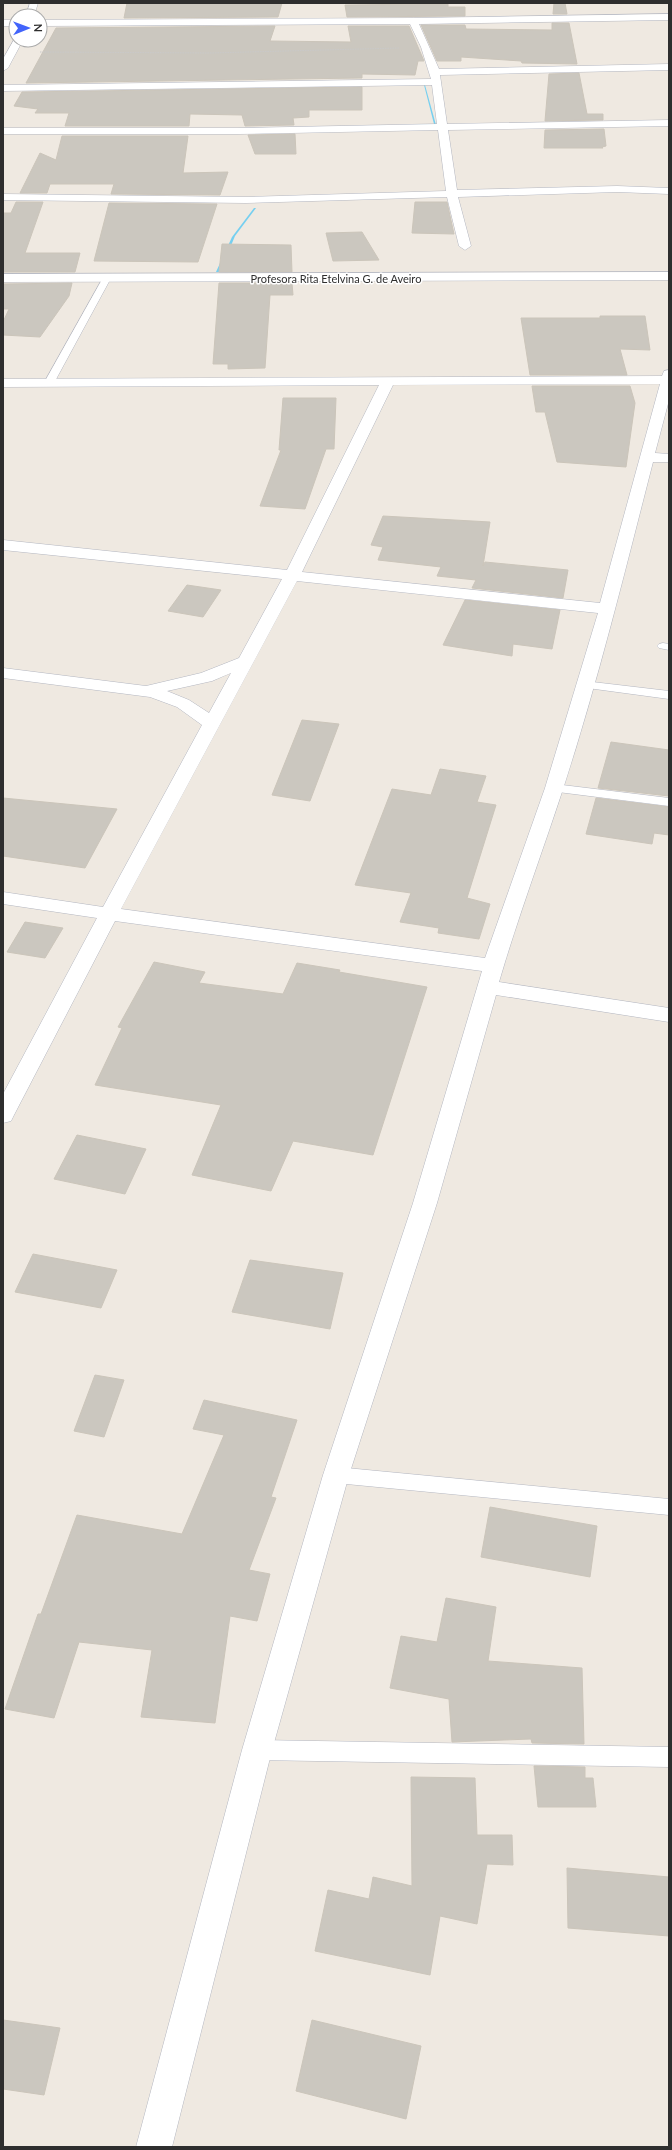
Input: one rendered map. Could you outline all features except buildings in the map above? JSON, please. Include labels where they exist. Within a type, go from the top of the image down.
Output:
[{"type":"street","points":[[48,23],[413,21],[669,17]]},
{"type":"street","points":[[413,21],[426,47],[435,77],[452,195],[465,246]]},
{"type":"street","points":[[3,68],[14,48]]},
{"type":"street","points":[[3,88],[435,77],[669,67]]},
{"type":"street","points":[[3,131],[238,131],[669,123]]},
{"type":"street","points":[[3,197],[216,200],[452,195],[617,189],[669,191]]},
{"type":"street","name":"Profesora Rita Etelvina G. de Aveiro","points":[[3,278],[669,276]]},
{"type":"street","points":[[3,383],[387,383],[668,377],[607,609],[554,788],[491,977],[426,1203],[336,1476],[257,1750],[154,2147]]},
{"type":"street","points":[[3,1115],[109,914],[292,576],[387,383]]},
{"type":"street","points":[[647,457],[669,458]]},
{"type":"street","points":[[3,545],[607,609]]},
{"type":"street","points":[[149,690],[206,677],[246,660]]},
{"type":"street","points":[[3,673],[149,690],[182,702],[198,712],[212,724]]},
{"type":"street","points":[[3,898],[491,977],[669,1015]]},
{"type":"lane","points":[[49,383],[107,278]]},
{"type":"lane","points":[[584,684],[669,695]]},
{"type":"lane","points":[[554,788],[669,802]]},
{"type":"lane","points":[[336,1476],[669,1507]]},
{"type":"lane","points":[[257,1750],[669,1757]]},
{"type":"path","points":[[12,52],[210,53],[426,47]]},
{"type":"water","points":[[424,85],[436,125],[331,127],[434,124]]},
{"type":"water","points":[[254,208],[256,208],[235,236],[220,272],[216,272],[232,237]]}]
